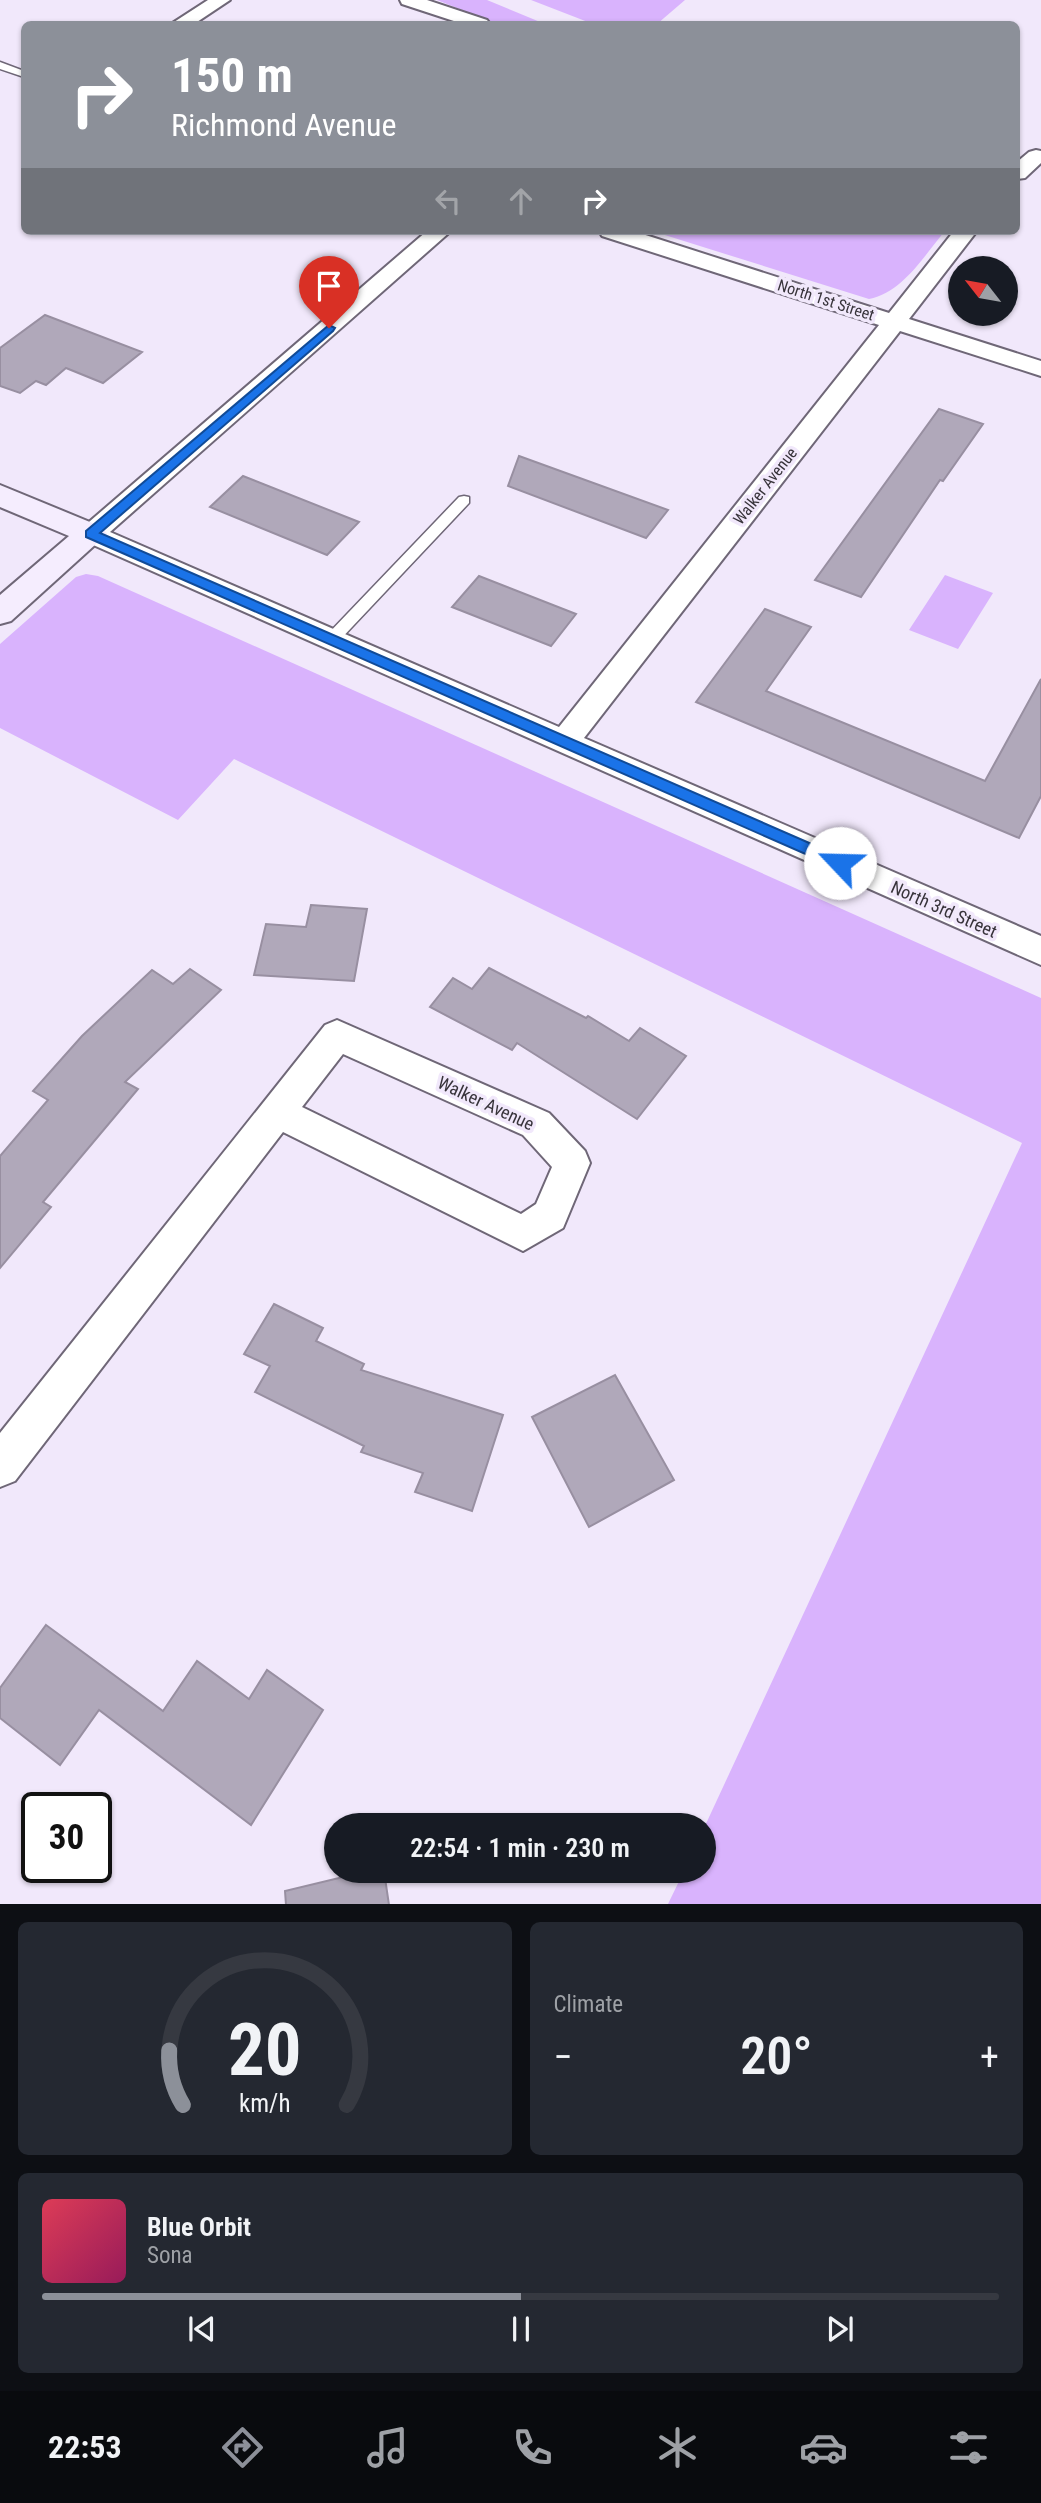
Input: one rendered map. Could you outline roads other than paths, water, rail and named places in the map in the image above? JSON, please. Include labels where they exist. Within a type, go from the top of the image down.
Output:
[{"type":"street","points":[[186,21],[221,0]]},
{"type":"street","points":[[409,0],[471,21]]},
{"type":"street","points":[[1020,170],[1039,153]]},
{"type":"street","points":[[0,613],[435,235]]},
{"type":"street","name":"North 1st Street","points":[[622,235],[1041,369]]},
{"type":"street","name":"Walker Avenue","points":[[564,742],[963,235]]},
{"type":"street","name":"North 3rd Street","points":[[0,495],[1041,951]]},
{"type":"street","name":"Walker Avenue","points":[[0,1466],[276,1111],[337,1035],[536,1124],[572,1163],[550,1216],[523,1234],[276,1111]]},
{"type":"lane","points":[[0,65],[21,73]]},
{"type":"lane","points":[[331,640],[464,500]]}]
